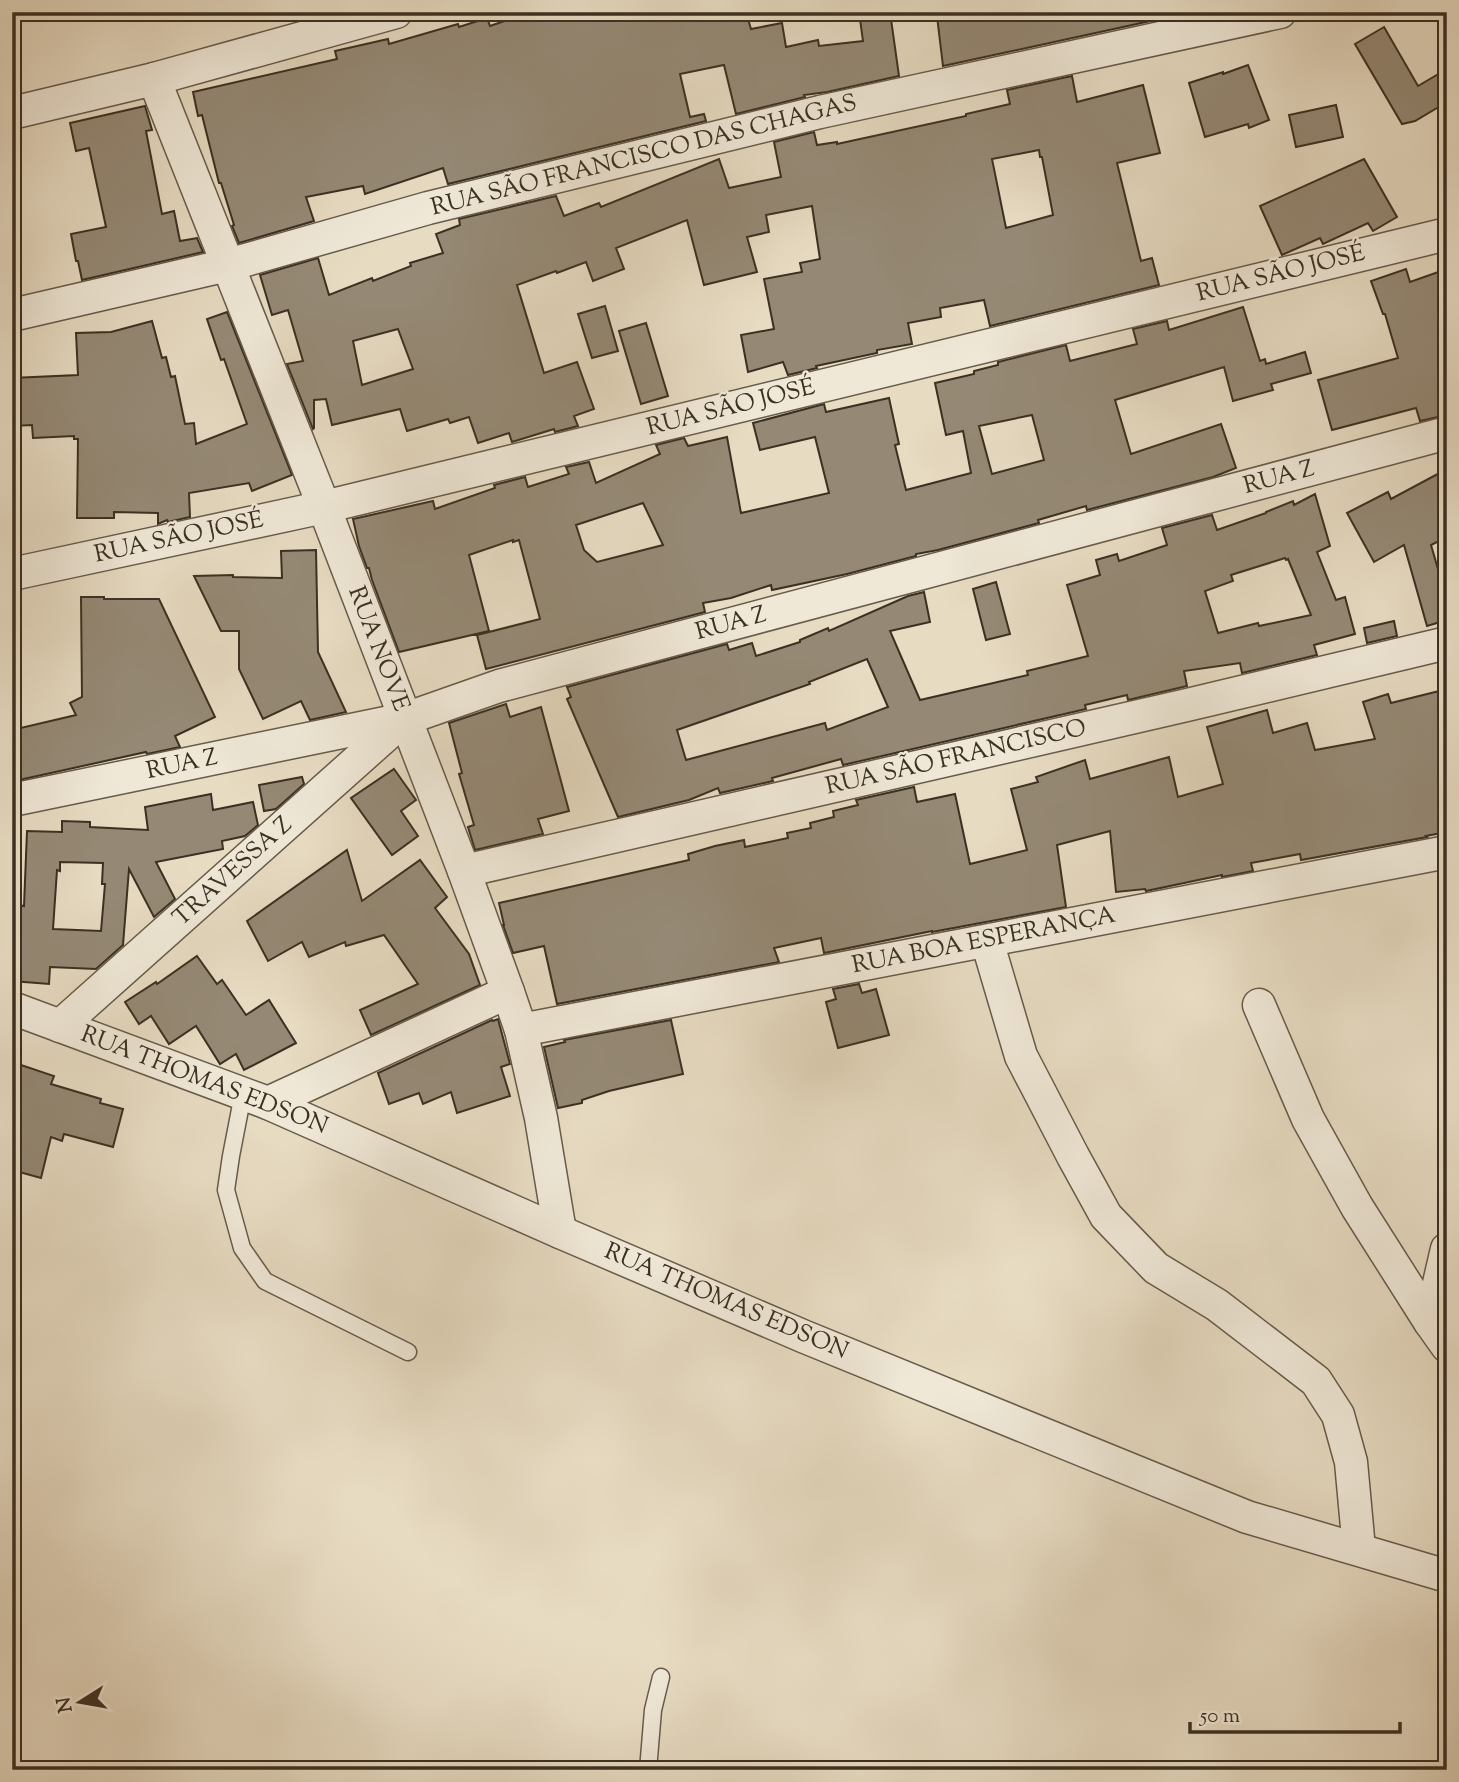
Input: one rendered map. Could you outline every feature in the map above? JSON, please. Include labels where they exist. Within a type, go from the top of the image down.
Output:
[{"type":"street","points":[[12,113],[154,79],[396,12]]},
{"type":"street","name":"RUA SÃO FRANCISCO DAS CHAGAS","points":[[12,315],[228,265],[428,208],[793,119],[1280,12]]},
{"type":"street","name":"RUA NOVE","points":[[154,79],[324,507],[508,992],[521,1030],[541,1118],[561,1232]]},
{"type":"street","name":"RUA SÃO JOSÉ","points":[[12,574],[324,507],[1447,234]]},
{"type":"street","name":"RUA Z","points":[[12,800],[405,719],[513,682],[1447,433]]},
{"type":"street","name":"RUA SÃO FRANCISCO","points":[[464,871],[1447,643]]},
{"type":"street","name":"TRAVESSA Z","points":[[61,1026],[405,719]]},
{"type":"street","name":"RUA BOA ESPERANÇA","points":[[521,1030],[1447,852]]},
{"type":"street","points":[[987,941],[1021,1056],[1106,1216],[1156,1268],[1217,1304],[1316,1381],[1338,1415],[1351,1462],[1359,1549]]},
{"type":"street","points":[[255,1098],[508,992]]},
{"type":"street","points":[[1259,1004],[1308,1119],[1357,1207],[1438,1334]]},
{"type":"street","name":"RUA THOMAS EDSON","points":[[12,1007],[255,1098],[805,1337],[1247,1517],[1447,1576]]},
{"type":"street","points":[[1438,1334],[1447,1248]]},
{"type":"lane","points":[[255,1098],[231,1156],[226,1190],[242,1248],[265,1281],[408,1352]]},
{"type":"lane","points":[[648,1770],[653,1710],[661,1677]]},
{"type":"building","points":[[531,12],[746,12],[751,29],[782,23],[786,47],[818,40],[819,46],[863,41],[859,12],[890,12],[899,76],[804,95],[805,97],[736,114],[724,65],[680,74],[690,117],[704,114],[706,121],[448,184],[443,168],[365,194],[363,186],[306,197],[314,221],[239,243],[219,183],[202,115],[198,116],[193,92],[337,59],[335,51],[388,39],[389,44],[487,18],[490,26]]},
{"type":"building","points":[[966,12],[1192,12],[943,66],[937,16]]},
{"type":"building","points":[[1384,27],[1418,86],[1447,69],[1447,102],[1415,121],[1402,124],[1355,44]]},
{"type":"building","points":[[1248,65],[1269,120],[1249,128],[1248,124],[1205,137],[1189,83]]},
{"type":"building","points":[[1072,76],[1077,102],[1143,85],[1160,153],[1117,163],[1141,261],[1152,258],[1159,285],[990,326],[984,300],[940,308],[941,317],[908,323],[912,344],[877,350],[877,353],[788,375],[783,362],[748,372],[741,335],[774,329],[764,279],[802,272],[800,263],[820,259],[812,206],[766,215],[769,232],[747,237],[757,272],[704,285],[687,220],[616,248],[624,269],[593,281],[586,262],[517,285],[544,373],[577,362],[594,409],[574,416],[578,426],[555,432],[554,429],[512,442],[509,433],[478,443],[469,417],[450,423],[448,419],[407,431],[400,409],[332,425],[326,399],[314,400],[313,429],[287,364],[303,361],[288,310],[272,315],[260,275],[318,258],[329,295],[443,253],[436,234],[460,225],[459,219],[556,196],[564,216],[599,203],[601,207],[719,159],[729,188],[781,177],[774,142],[814,132],[817,145],[837,144],[966,116],[1010,104],[1007,90]],"holes":[[[1039,150],[1053,215],[1006,228],[992,159]],[[398,329],[413,369],[362,385],[353,341]]]},
{"type":"building","points":[[1336,105],[1343,137],[1296,147],[1289,115]]},
{"type":"building","points":[[145,106],[152,130],[146,131],[162,214],[174,211],[180,241],[197,238],[203,252],[82,280],[71,234],[106,227],[89,148],[76,151],[70,123]]},
{"type":"building","points":[[1364,159],[1397,217],[1373,231],[1368,223],[1323,244],[1320,238],[1282,255],[1260,206]]},
{"type":"building","points":[[1406,269],[1410,282],[1447,269],[1447,415],[1420,421],[1416,408],[1332,430],[1318,380],[1398,358],[1385,314],[1371,281]]},
{"type":"building","points":[[605,306],[618,351],[592,358],[578,314]]},
{"type":"building","points":[[1243,307],[1260,361],[1265,359],[1266,364],[1305,352],[1311,373],[1271,384],[1273,390],[1233,401],[1224,367],[1115,400],[1131,454],[1221,424],[1236,468],[1213,477],[1087,510],[1086,506],[1038,520],[1039,523],[847,574],[772,590],[771,585],[731,598],[703,603],[705,612],[486,669],[477,635],[540,619],[519,540],[469,555],[489,631],[399,652],[359,546],[353,519],[433,501],[435,509],[495,488],[494,485],[525,477],[528,487],[569,474],[566,467],[589,462],[596,483],[660,454],[656,445],[684,438],[688,446],[727,437],[741,513],[829,493],[815,437],[760,450],[753,423],[824,404],[826,412],[889,398],[899,444],[895,445],[906,490],[971,473],[963,431],[946,435],[935,383],[974,374],[974,371],[998,365],[998,362],[1066,345],[1070,361],[1137,344],[1133,329],[1167,321],[1169,330]],"holes":[[[1032,415],[1044,460],[992,474],[979,426]],[[643,503],[663,545],[597,562],[584,550],[576,525]]]},
{"type":"building","points":[[227,312],[292,475],[252,491],[249,483],[189,493],[190,517],[158,524],[158,513],[114,512],[114,518],[77,518],[78,439],[74,439],[74,436],[33,438],[32,425],[12,426],[12,378],[78,375],[76,333],[111,332],[152,321],[162,358],[166,357],[171,377],[175,376],[185,424],[194,423],[196,444],[247,424],[207,319]]},
{"type":"building","points":[[646,323],[668,396],[641,404],[619,331]]},
{"type":"building","points":[[1447,469],[1447,537],[1431,545],[1447,600],[1447,620],[1427,626],[1404,545],[1374,562],[1347,513],[1388,492],[1391,499]]},
{"type":"building","points":[[1315,494],[1330,546],[1317,552],[1336,600],[1345,597],[1355,634],[1314,645],[1317,655],[1242,673],[1240,663],[1184,671],[1187,686],[1128,700],[1127,695],[1085,705],[1086,709],[843,765],[841,759],[772,778],[773,781],[720,793],[718,788],[689,800],[618,817],[567,699],[571,697],[567,687],[727,644],[729,650],[752,643],[756,656],[800,642],[828,628],[829,631],[908,596],[924,592],[930,622],[890,631],[920,700],[1028,675],[1027,671],[1088,656],[1067,585],[1100,575],[1096,560],[1117,554],[1119,561],[1167,545],[1162,528],[1212,515],[1217,530],[1293,501],[1294,505]],"holes":[[[1288,559],[1311,615],[1259,626],[1258,623],[1218,633],[1205,591],[1233,581],[1231,575]],[[867,659],[888,707],[827,730],[825,723],[686,760],[677,730],[810,684],[809,682]]]},
{"type":"building","points":[[316,550],[318,652],[346,712],[310,720],[301,701],[263,719],[239,669],[239,631],[221,631],[194,576],[282,578],[281,551]]},
{"type":"building","points":[[996,582],[1010,634],[986,640],[973,589]]},
{"type":"building","points":[[81,597],[159,599],[215,717],[175,736],[180,747],[19,780],[12,752],[12,730],[76,715],[70,703],[82,697]]},
{"type":"building","points":[[1394,621],[1397,636],[1367,643],[1364,628]]},
{"type":"building","points":[[1447,689],[1447,832],[1427,837],[1301,860],[1300,854],[1251,863],[1253,871],[1146,891],[1116,892],[1110,831],[1057,845],[1066,907],[824,953],[821,938],[774,948],[779,962],[557,1004],[544,946],[513,953],[503,925],[499,903],[689,860],[688,854],[715,846],[744,840],[745,847],[788,838],[787,833],[811,828],[810,823],[834,817],[833,811],[858,805],[856,800],[914,787],[917,802],[955,794],[970,864],[1027,850],[1011,789],[1038,782],[1036,777],[1085,760],[1090,779],[1169,757],[1178,797],[1223,784],[1207,727],[1267,710],[1273,733],[1307,723],[1315,750],[1375,739],[1363,702],[1388,694],[1391,703]]},
{"type":"building","points":[[506,704],[510,717],[541,707],[569,811],[538,819],[543,834],[475,850],[468,827],[474,825],[459,774],[462,773],[449,723]]},
{"type":"building","points":[[394,769],[416,800],[401,811],[418,836],[392,855],[351,798]]},
{"type":"building","points":[[302,777],[304,784],[276,809],[264,811],[259,785]]},
{"type":"building","points":[[211,794],[213,810],[253,802],[258,825],[245,836],[222,841],[223,849],[156,862],[175,899],[154,917],[129,869],[123,945],[96,969],[50,967],[49,984],[12,981],[17,905],[24,906],[27,831],[62,832],[62,821],[90,822],[90,827],[148,830],[145,807]],"holes":[[[60,862],[103,863],[102,884],[105,884],[101,931],[53,929],[57,870],[60,871]]]},
{"type":"building","points":[[347,850],[362,901],[420,860],[447,897],[435,908],[469,954],[480,985],[371,1035],[360,1010],[418,984],[384,935],[346,946],[345,942],[309,957],[302,942],[268,961],[247,921]]},
{"type":"building","points":[[197,956],[217,984],[222,980],[246,1015],[269,1000],[296,1043],[244,1070],[236,1054],[220,1064],[196,1026],[169,1044],[151,1016],[139,1024],[125,1002]]},
{"type":"building","points":[[859,984],[862,993],[876,989],[889,1035],[838,1048],[826,1002],[836,999],[833,989]]},
{"type":"building","points":[[498,1019],[510,1064],[501,1067],[510,1096],[457,1113],[451,1092],[423,1104],[419,1093],[389,1104],[378,1073]]},
{"type":"building","points":[[671,1020],[683,1074],[609,1091],[582,1100],[582,1103],[558,1108],[544,1047],[565,1042],[564,1040]]},
{"type":"building","points":[[12,1062],[54,1076],[51,1084],[101,1099],[100,1103],[123,1109],[113,1147],[64,1134],[62,1141],[51,1137],[41,1178],[12,1170]]}]
